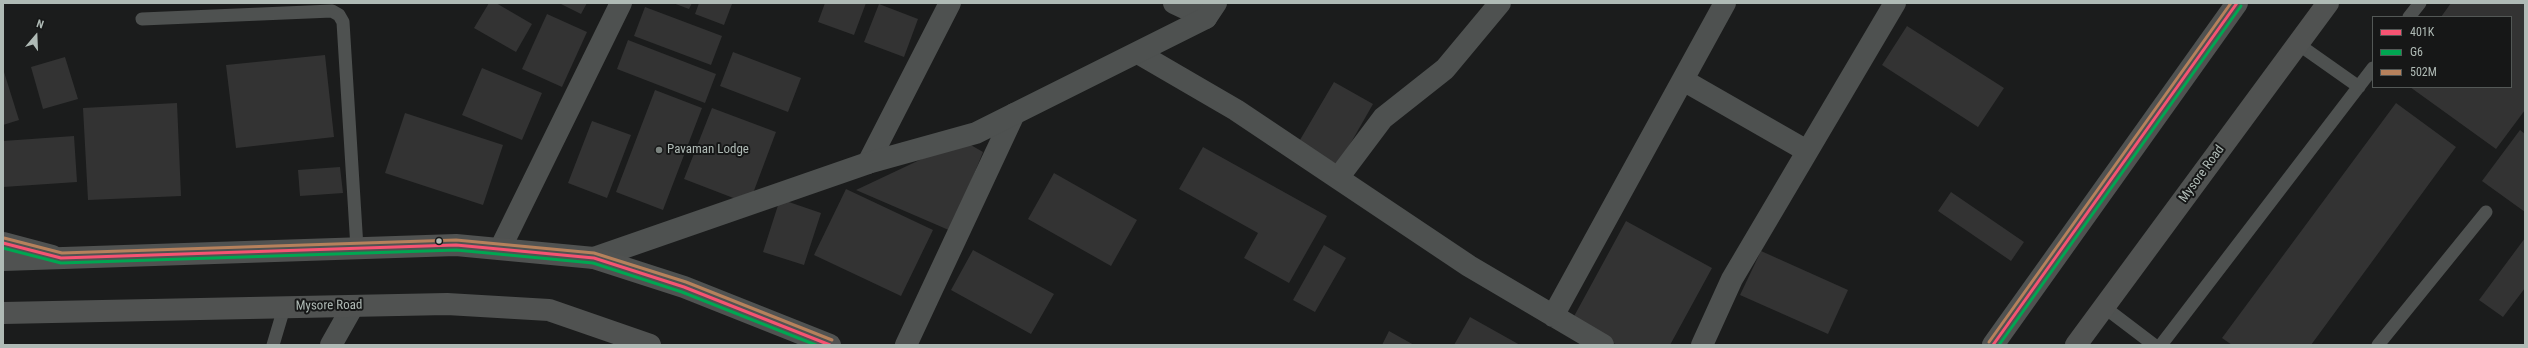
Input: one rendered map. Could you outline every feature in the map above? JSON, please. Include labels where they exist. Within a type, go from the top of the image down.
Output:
[{"type":"main road","points":[[1993,345],[2237,3]]},
{"type":"main road","name":"Mysore Road","points":[[2076,345],[2328,3]]},
{"type":"main road","points":[[3,243],[61,258]]},
{"type":"main road","points":[[3,260],[456,245],[594,258],[684,287],[830,345]]},
{"type":"main road","name":"Mysore Road","points":[[3,313],[447,304],[549,310],[650,345]]},
{"type":"street","points":[[500,249],[621,3]]},
{"type":"street","points":[[868,163],[950,3]]},
{"type":"street","points":[[1174,3],[1211,11]]},
{"type":"street","points":[[1338,178],[1383,118],[1445,69],[1500,3]]},
{"type":"street","points":[[1553,316],[1725,3]]},
{"type":"street","points":[[1702,345],[1732,279],[1895,3]]},
{"type":"street","points":[[594,258],[868,163],[976,133],[1138,53],[1211,11]]},
{"type":"street","points":[[1138,53],[1236,110],[1469,266],[1603,345]]},
{"type":"street","points":[[1683,80],[1807,151]]},
{"type":"street","points":[[906,345],[1014,114]]},
{"type":"street","points":[[331,345],[353,306]]},
{"type":"lane","points":[[2410,16],[2420,3]]},
{"type":"lane","points":[[142,19],[332,11],[339,16],[344,22],[357,248]]},
{"type":"lane","points":[[2298,44],[2359,87]]},
{"type":"lane","points":[[2161,345],[2372,69]]},
{"type":"lane","points":[[2378,345],[2486,212]]},
{"type":"lane","points":[[2104,307],[2154,345]]},
{"type":"lane","points":[[273,345],[284,308]]},
{"type":"building","points":[[489,3],[496,3],[532,24],[516,52],[474,28]]},
{"type":"building","points":[[559,3],[587,3],[581,14]]},
{"type":"building","points":[[673,3],[692,3],[689,9]]},
{"type":"building","points":[[699,3],[732,4],[724,25],[695,14]]},
{"type":"building","points":[[825,3],[866,3],[854,35],[818,22]]},
{"type":"building","points":[[2451,3],[2525,3],[2525,110],[2496,149],[2411,88],[2512,88],[2512,16],[2442,16]]},
{"type":"building","points":[[879,4],[918,19],[904,57],[864,42]]},
{"type":"building","points":[[645,7],[722,36],[711,65],[634,36]]},
{"type":"building","points":[[547,14],[587,32],[562,87],[522,69]]},
{"type":"building","points":[[1907,26],[2004,88],[1978,127],[1882,65]]},
{"type":"building","points":[[628,40],[716,74],[705,103],[617,69]]},
{"type":"building","points":[[733,52],[801,78],[788,112],[720,86]]},
{"type":"building","points":[[325,55],[334,137],[236,148],[226,65]]},
{"type":"building","points":[[65,57],[78,99],[43,109],[31,67]]},
{"type":"building","points":[[482,68],[542,93],[522,140],[462,115]]},
{"type":"building","points":[[4,72],[19,120],[3,125],[3,73]]},
{"type":"building","points":[[1334,82],[1373,104],[1337,167],[1297,145]]},
{"type":"building","name":"Pavaman Lodge","points":[[655,90],[702,108],[663,210],[616,192]]},
{"type":"building","points":[[177,103],[181,196],[88,200],[83,108]]},
{"type":"building","points":[[2396,103],[2456,147],[2311,345],[2232,345],[2222,338]]},
{"type":"building","points":[[712,108],[776,132],[749,204],[684,179]]},
{"type":"building","points":[[405,113],[503,145],[483,205],[385,173]]},
{"type":"building","points":[[592,121],[631,135],[607,198],[568,183]]},
{"type":"building","points":[[2520,130],[2525,134],[2525,212],[2482,181]]},
{"type":"building","points":[[74,136],[77,182],[3,187],[3,141]]},
{"type":"building","points":[[962,140],[983,152],[951,231],[856,190]]},
{"type":"building","points":[[1203,147],[1327,216],[1289,283],[1244,258],[1258,233],[1179,189]]},
{"type":"building","points":[[340,167],[343,193],[300,196],[298,170]]},
{"type":"building","points":[[1054,173],[1137,220],[1111,266],[1028,219]]},
{"type":"building","points":[[846,189],[933,230],[901,296],[814,255]]},
{"type":"building","points":[[1951,192],[2024,242],[2011,261],[1938,211]]},
{"type":"building","points":[[780,199],[821,213],[804,265],[763,252]]},
{"type":"building","points":[[1626,221],[1712,268],[1670,345],[1617,345],[1572,320]]},
{"type":"building","points":[[2525,238],[2525,288],[2503,317],[2479,300]]},
{"type":"building","points":[[1324,245],[1346,258],[1315,312],[1293,300]]},
{"type":"building","points":[[973,250],[1054,294],[1031,334],[951,290]]},
{"type":"building","points":[[1761,251],[1848,290],[1828,334],[1740,295]]},
{"type":"building","points":[[1470,317],[1520,345],[1454,345]]},
{"type":"building","points":[[1389,331],[1414,345],[1382,345]]},
{"type":"transit line","name":"502M","points":[[1989,342],[2231,3]]},
{"type":"transit line","name":"401K","points":[[1993,345],[2237,3]]},
{"type":"transit line","name":"G6","points":[[1999,345],[2241,6]]},
{"type":"transit line","name":"502M","points":[[4,238],[62,253],[456,240],[594,253],[686,282],[832,340]]},
{"type":"transit line","name":"401K","points":[[3,243],[61,258],[456,245],[594,258],[684,287],[830,345]]},
{"type":"transit line","name":"G6","points":[[3,248],[61,263],[456,250],[593,263],[682,292],[816,345]]},
{"type":"place","name":"Pavaman Lodge","points":[[659,150]]}]
